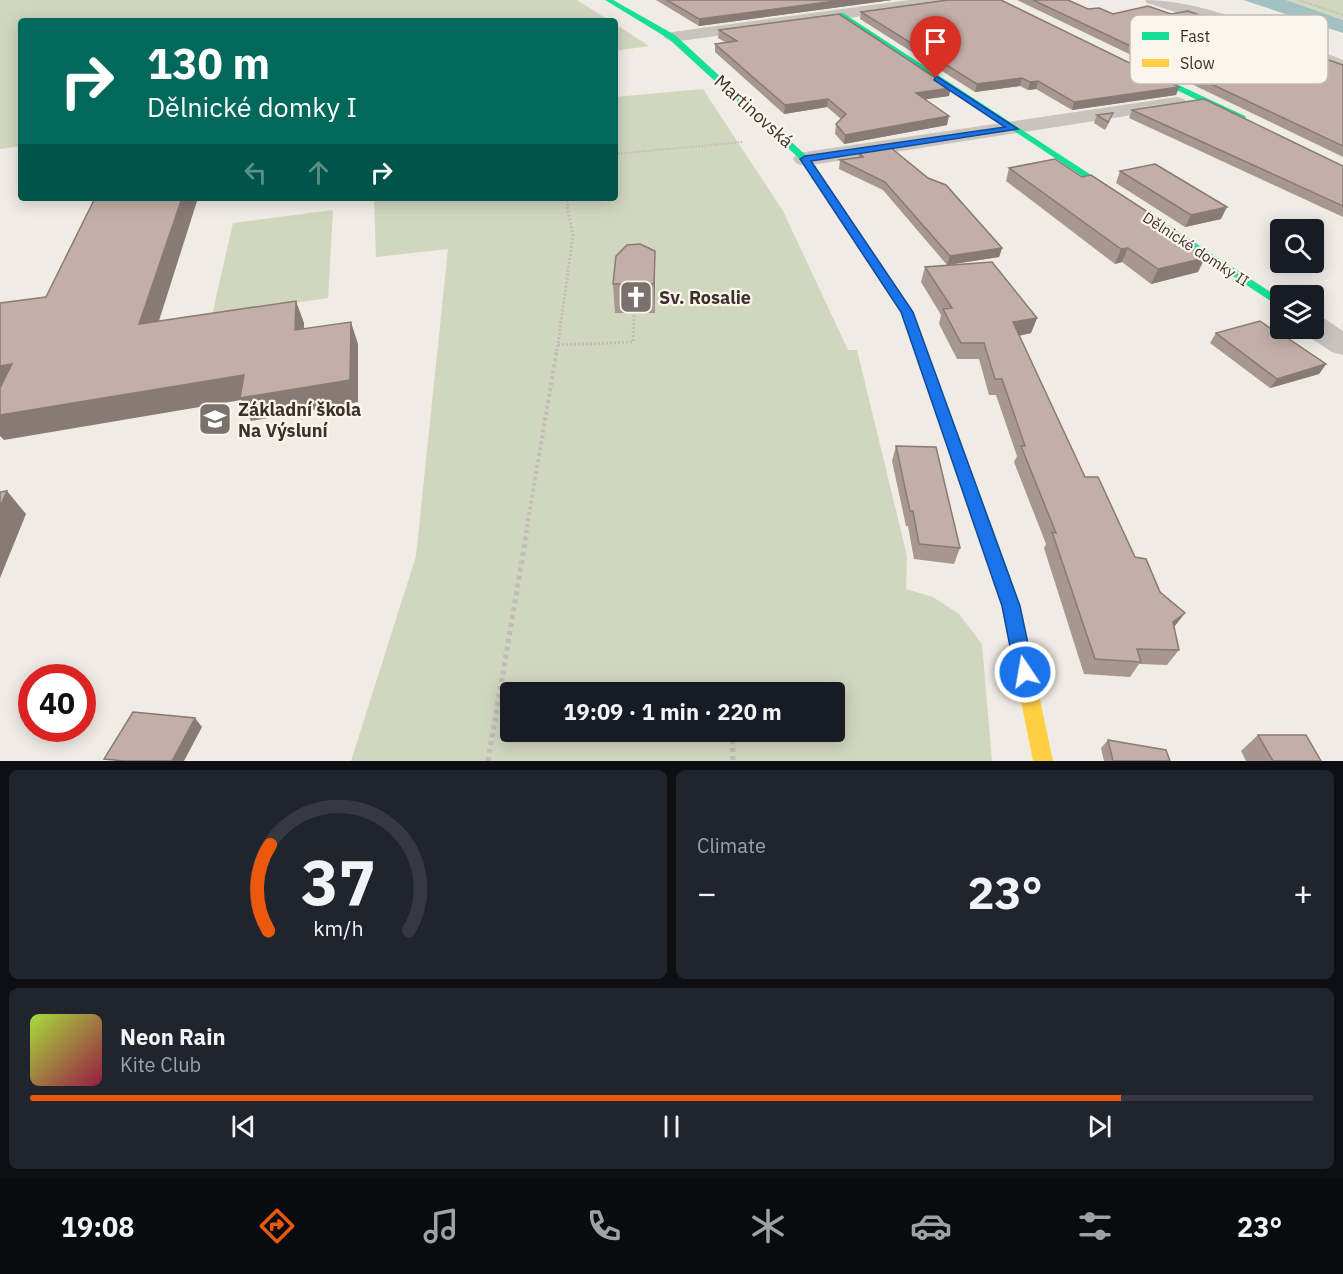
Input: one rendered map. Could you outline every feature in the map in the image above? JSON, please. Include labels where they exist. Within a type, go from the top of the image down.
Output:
[{"type":"street","name":"Martinovská","points":[[608,0],[672,37],[785,137],[805,159],[907,312],[1011,606],[1043,761]]},
{"type":"street","points":[[672,37],[945,0]]},
{"type":"street","points":[[1153,0],[1203,15]]},
{"type":"street","name":"Dělnické domky II","points":[[841,14],[1270,297]]},
{"type":"street","points":[[1328,60],[1343,66]]},
{"type":"street","points":[[1171,84],[1252,124]]},
{"type":"street","points":[[805,159],[1202,99]]},
{"type":"street","points":[[1324,333],[1343,345]]},
{"type":"path","points":[[1299,0],[1343,15]]},
{"type":"path","points":[[618,154],[785,137]]},
{"type":"path","points":[[488,761],[558,345],[573,235],[567,201]]},
{"type":"path","points":[[558,345],[633,342],[634,315]]},
{"type":"path","points":[[732,742],[733,761]]},
{"type":"green space","points":[[0,0],[577,0],[605,18],[18,18],[18,146],[0,149]]},
{"type":"green space","points":[[1286,0],[1343,0],[1343,20]]},
{"type":"green space","points":[[618,26],[649,46],[618,51]]},
{"type":"green space","points":[[703,89],[783,211],[848,350],[857,350],[907,556],[906,589],[933,597],[959,614],[982,644],[992,761],[351,761],[416,556],[448,249],[376,257],[374,201],[618,201],[618,97]]},
{"type":"green space","points":[[333,210],[328,298],[212,315],[233,223]]},
{"type":"water","points":[[1243,0],[1286,0],[1343,20],[1343,33],[1328,28],[1328,15],[1288,15]]},
{"type":"building","points":[[667,0],[843,0],[699,19]]},
{"type":"building","points":[[948,0],[1001,0],[1130,63],[1130,84],[1173,84],[1179,87],[1074,102],[1038,81],[1030,82],[1022,78],[977,84],[861,12]]},
{"type":"building","points":[[1033,0],[1068,0],[1088,9],[1099,8],[1113,14],[1148,6],[1171,14],[1188,11],[1199,15],[1130,15],[1130,46]]},
{"type":"building","points":[[839,14],[951,88],[916,93],[949,116],[845,135],[836,124],[846,114],[828,99],[785,105],[715,44],[737,41],[719,30]]},
{"type":"building","points":[[1328,60],[1343,65],[1343,146],[1211,84],[1328,84]]},
{"type":"building","points":[[1204,99],[1343,166],[1343,206],[1132,110]]},
{"type":"building","points":[[1113,113],[1108,122],[1097,115]]},
{"type":"building","points":[[890,147],[928,178],[946,185],[1002,248],[950,256],[885,182],[840,160],[863,157],[859,152]]},
{"type":"building","points":[[1055,159],[1082,177],[1091,175],[1160,220],[1151,222],[1205,258],[1158,269],[1128,248],[1121,249],[1009,168]]},
{"type":"building","points":[[1155,164],[1227,207],[1191,215],[1120,171]]},
{"type":"building","points":[[94,201],[181,201],[139,324],[296,301],[295,330],[351,322],[350,380],[240,398],[244,375],[0,415],[0,388],[12,364],[0,366],[0,303],[46,297]]},
{"type":"building","points":[[640,244],[655,251],[654,284],[613,284],[616,256],[627,245]]},
{"type":"building","points":[[992,262],[1037,318],[1013,322],[1085,477],[1098,477],[1135,557],[1146,559],[1160,592],[1185,613],[1173,622],[1179,650],[1137,649],[1141,662],[1095,659],[1052,532],[1056,533],[1021,446],[1025,446],[1002,379],[995,379],[984,343],[961,343],[943,309],[952,308],[925,267]]},
{"type":"building","points":[[1260,321],[1270,328],[1270,339],[1289,339],[1326,364],[1277,379],[1216,333]]},
{"type":"building","points":[[896,446],[936,447],[960,548],[919,544]]},
{"type":"building","points":[[7,491],[0,507],[0,492]]},
{"type":"building","points":[[133,712],[195,718],[172,761],[104,759]]},
{"type":"building","points":[[1258,735],[1306,735],[1321,761],[1273,761]]},
{"type":"building","points":[[1108,740],[1166,750],[1170,761],[1113,761]]},
{"type":"traffic: fast","points":[[608,0],[672,37],[805,159],[907,312],[1002,579]]},
{"type":"traffic: fast","points":[[841,14],[1270,297]]},
{"type":"traffic: fast","points":[[1171,84],[1242,118]]},
{"type":"traffic: slow","points":[[1002,579],[1011,606],[1043,761]]},
{"type":"place","name":"Sv. Rosalie","points":[[636,297]]},
{"type":"place","name":"Základní škola Na Výsluní","points":[[215,419]]},
{"type":"route","points":[[936,78],[1013,129],[805,159],[907,312],[1011,606],[1025,672]]}]
